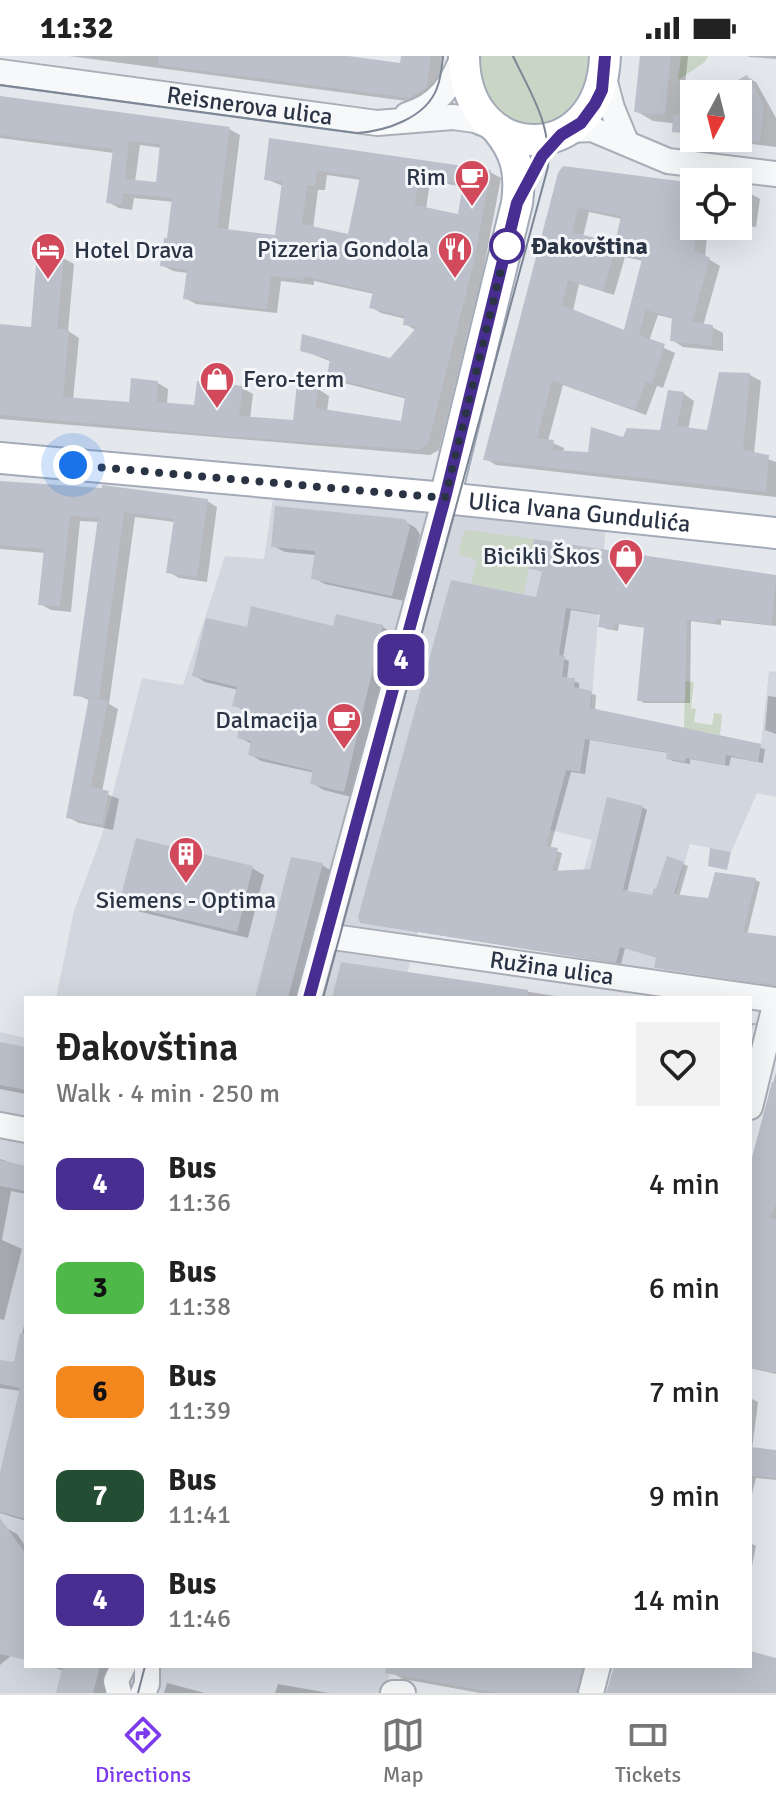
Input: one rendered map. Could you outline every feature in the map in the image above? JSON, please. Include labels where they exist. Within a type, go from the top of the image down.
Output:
[{"type":"main road","points":[[463,56],[465,78],[472,100],[486,120],[497,129],[529,139],[566,133]]},
{"type":"main road","points":[[517,203],[537,162],[566,133],[581,123],[595,104],[605,67]]},
{"type":"main road","points":[[445,498],[517,203],[519,169],[512,149],[497,129]]},
{"type":"main road","name":"Ulica Ivana Gundulića","points":[[0,458],[445,498],[776,533]]},
{"type":"street","points":[[377,123],[417,112],[437,101],[452,82],[463,56]]},
{"type":"street","points":[[605,67],[612,108],[626,142]]},
{"type":"street","name":"Reisnerova ulica","points":[[0,72],[377,123],[453,117],[475,120],[497,129]]},
{"type":"street","points":[[566,133],[592,129],[668,161],[776,174]]},
{"type":"street","points":[[310,996],[445,498]]},
{"type":"street","name":"Ružina ulica","points":[[326,936],[741,996]]},
{"type":"street","name":"Ružina ulica","points":[[752,998],[776,1001]]},
{"type":"street","points":[[752,1099],[776,1001]]},
{"type":"street","points":[[0,1125],[24,1130]]},
{"type":"street","points":[[119,1693],[116,1681],[122,1668]]},
{"type":"street","points":[[143,1693],[147,1684],[147,1668]]},
{"type":"street","points":[[591,1693],[597,1668]]},
{"type":"shaded area","points":[[274,492],[606,522],[591,708],[761,744],[769,671],[776,672],[776,797],[757,793],[731,852],[690,844],[653,972],[615,965],[635,892],[594,885],[597,872],[584,869],[592,840],[549,830],[566,771],[481,758],[417,935],[402,996],[56,996],[74,911],[103,832],[142,678],[183,685],[225,556],[264,559]]},
{"type":"shaded area","points":[[0,1032],[24,1038],[24,1668],[391,1668],[386,1693],[0,1693]]},
{"type":"green space","points":[[475,56],[596,56],[588,94],[547,130],[496,116],[475,67]]},
{"type":"green space","points":[[681,56],[708,56],[705,62],[678,80]]},
{"type":"green space","points":[[466,530],[534,539],[524,594],[471,584],[477,560],[458,554]]},
{"type":"green space","points":[[685,681],[694,682],[691,708],[696,709],[694,722],[712,725],[714,713],[722,714],[720,735],[684,728]]},
{"type":"building","points":[[159,56],[348,56],[400,63],[401,56],[431,56],[427,87],[409,98],[158,65]]},
{"type":"building","points":[[640,56],[671,56],[665,115],[634,112]]},
{"type":"building","points":[[752,84],[764,105],[760,142],[752,141]]},
{"type":"building","points":[[0,96],[230,127],[217,228],[275,235],[282,182],[264,180],[269,138],[491,170],[473,266],[428,444],[418,450],[0,415],[0,324],[31,327],[37,254],[64,256],[57,329],[69,330],[63,397],[129,402],[131,378],[158,381],[157,402],[194,405],[197,381],[243,386],[239,416],[293,420],[297,384],[318,387],[316,408],[401,421],[405,397],[327,376],[330,359],[300,351],[302,334],[390,358],[417,327],[403,325],[404,316],[369,308],[373,292],[304,276],[304,280],[271,276],[267,309],[183,299],[187,270],[160,266],[172,198],[123,193],[122,205],[106,203],[113,149],[0,135]],"holes":[[[129,141],[160,144],[156,182],[125,179]],[[317,171],[360,177],[348,234],[302,224],[307,185],[315,186]],[[419,177],[463,184],[458,214],[415,205]]]},
{"type":"building","points":[[680,112],[680,133],[672,132],[673,116]]},
{"type":"building","points":[[563,166],[680,181],[680,240],[695,240],[694,250],[710,258],[692,322],[713,325],[712,346],[670,341],[672,317],[646,310],[639,335],[665,344],[652,384],[646,381],[635,410],[552,380],[537,438],[554,440],[552,450],[588,452],[591,427],[623,437],[627,428],[660,430],[668,390],[684,392],[677,426],[707,430],[719,372],[750,373],[743,450],[769,455],[766,492],[483,460],[558,173]],"holes":[[[578,208],[621,216],[615,243],[572,232]],[[614,252],[642,259],[624,330],[562,305],[568,280],[603,291]]]},
{"type":"building","points":[[0,481],[102,488],[102,485],[208,499],[197,577],[166,573],[174,519],[124,512],[99,698],[90,697],[108,701],[91,787],[109,791],[102,825],[66,818],[89,697],[73,696],[98,518],[70,516],[60,607],[38,605],[44,549],[0,545]]},
{"type":"building","points":[[275,506],[405,519],[410,527],[392,596],[311,579],[315,551],[271,547]]},
{"type":"building","points":[[534,539],[776,575],[772,625],[717,618],[716,623],[687,620],[685,701],[637,701],[644,627],[614,623],[613,629],[598,627],[600,614],[566,608],[559,655],[565,656],[562,677],[575,678],[574,687],[592,691],[590,708],[761,744],[758,762],[726,755],[725,765],[686,758],[685,762],[666,759],[667,752],[585,739],[580,772],[566,770],[546,846],[558,848],[552,871],[590,869],[607,797],[643,806],[623,890],[652,895],[667,856],[684,862],[674,894],[708,898],[715,872],[756,878],[743,932],[776,936],[776,985],[654,968],[656,957],[620,947],[616,962],[360,923],[358,917],[451,580],[536,597],[542,571],[529,569]]},
{"type":"building","points":[[251,606],[333,626],[336,614],[383,625],[344,792],[310,784],[313,771],[248,755],[251,741],[237,738],[244,709],[232,706],[237,687],[192,676],[206,618],[247,627]]},
{"type":"building","name":"Siemens - Optima","points":[[136,838],[253,866],[237,932],[119,904]]},
{"type":"building","points":[[710,848],[731,852],[727,870],[708,866]]},
{"type":"building","points":[[291,857],[323,863],[289,996],[256,996]]},
{"type":"building","points":[[341,962],[528,990],[528,996],[332,996]]},
{"type":"building","points":[[0,1042],[24,1047],[24,1090],[0,1085]]},
{"type":"building","points":[[772,1082],[776,1083],[776,1204],[770,1218],[776,1219],[776,1373],[752,1367],[752,1157]]},
{"type":"building","points":[[0,1160],[24,1166],[24,1191],[0,1186]]},
{"type":"building","points":[[20,1333],[24,1334],[24,1518],[0,1512],[0,1472],[20,1388],[0,1384],[0,1360],[14,1362]]},
{"type":"building","points":[[752,1447],[776,1450],[776,1478],[752,1476]]},
{"type":"building","points":[[0,1518],[24,1551],[24,1660],[0,1654]]},
{"type":"building","points":[[752,1652],[776,1658],[776,1693],[606,1693],[613,1668],[752,1668]]},
{"type":"building","points":[[62,1668],[99,1668],[93,1693],[56,1693]]},
{"type":"building","points":[[386,1668],[582,1668],[576,1693],[496,1693],[385,1673]]},
{"type":"tram line","points":[[0,85],[357,133],[392,126],[424,107],[437,88],[443,56]]},
{"type":"tram line","points":[[324,996],[548,167],[543,123],[513,56]]},
{"type":"tram line","points":[[138,1693],[144,1668]]},
{"type":"bus line","name":"4","points":[[310,996],[445,498],[517,203],[542,156],[561,135],[581,123],[595,104],[602,90],[605,56]]},
{"type":"place","name":"Rim","points":[[472,208]]},
{"type":"place","name":"Đakovština","points":[[507,246]]},
{"type":"place","name":"Pizzeria Gondola","points":[[455,280]]},
{"type":"place","name":"Hotel Drava","points":[[48,281]]},
{"type":"place","name":"Fero-term","points":[[217,410]]},
{"type":"place","name":"Bicikli Škos","points":[[626,587]]},
{"type":"place","name":"Dalmacija","points":[[344,751]]},
{"type":"place","name":"Siemens - Optima","points":[[186,885]]},
{"type":"route","points":[[73,465],[445,498],[507,246]]}]
